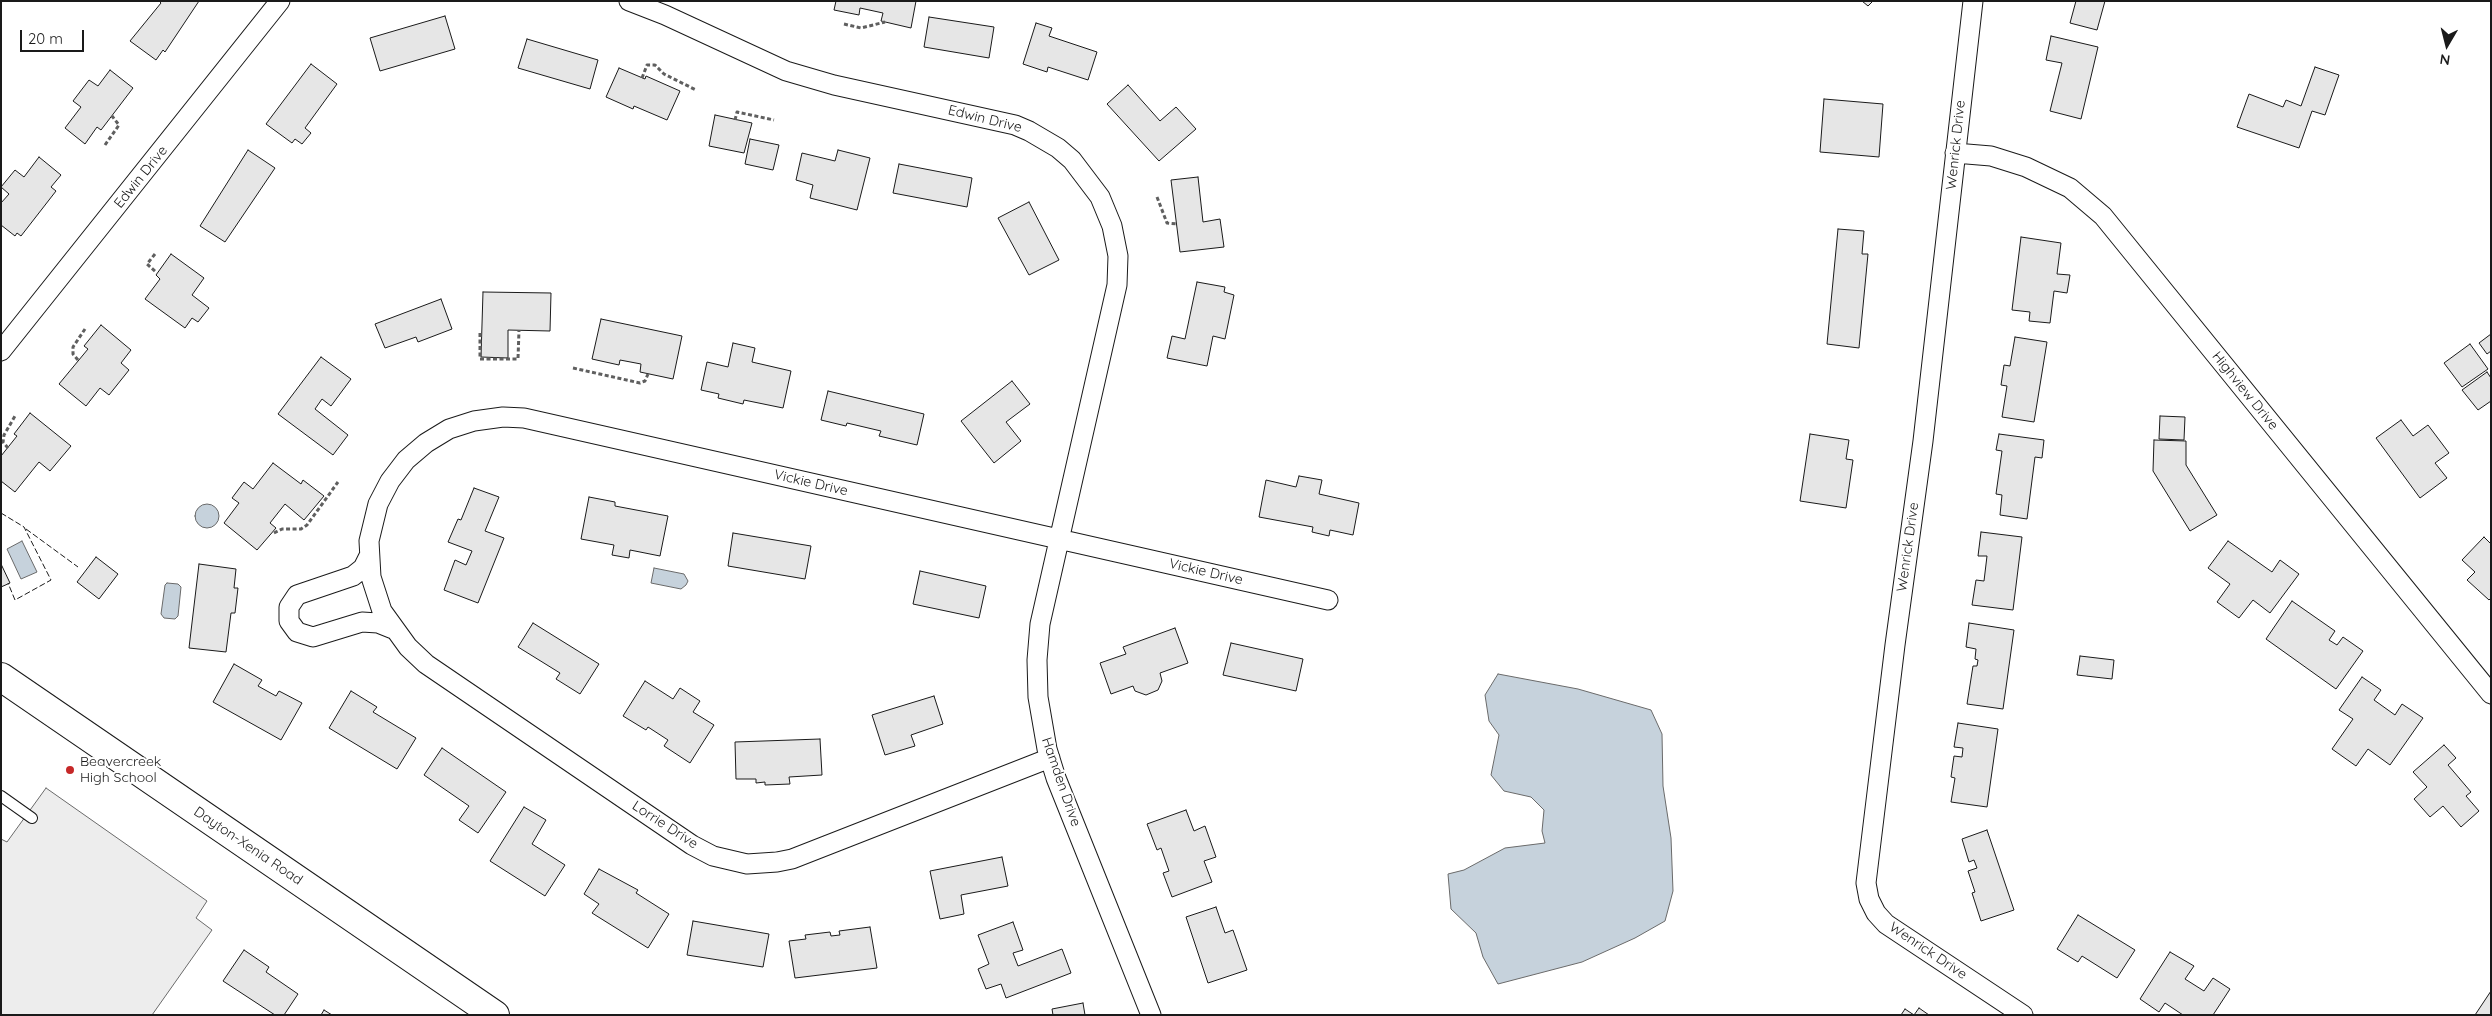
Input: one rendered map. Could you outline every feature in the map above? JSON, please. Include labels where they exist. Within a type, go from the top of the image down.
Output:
[{"type":"main road","name":"Dayton-Xenia Road","points":[[1,677],[495,1015]]},
{"type":"street","name":"Edwin Drive","points":[[1,351],[280,1]]},
{"type":"street","name":"Edwin Drive","points":[[629,1],[665,15],[786,71],[834,85],[1015,125],[1058,148],[1083,171],[1100,197],[1112,226],[1118,256],[1117,285],[1059,539]]},
{"type":"street","name":"Wenrick Drive","points":[[1973,1],[1923,441],[1894,645],[1866,883],[1869,898],[1876,913],[1886,924],[2023,1015]]},
{"type":"street","name":"Highview Drive","points":[[1955,153],[1991,156],[2026,167],[2070,188],[2103,216],[2491,694]]},
{"type":"street","name":"Vickie Drive","points":[[369,556],[369,542],[378,504],[390,481],[406,460],[426,442],[449,429],[474,421],[503,417],[524,418],[1328,600]]},
{"type":"street","name":"Hamden Drive","points":[[1059,539],[1040,624],[1037,660],[1040,718],[1050,758],[1152,1015]]},
{"type":"street","name":"Lorrie Drive","points":[[369,556],[376,596],[393,629],[426,664],[692,845],[713,856],[731,861],[763,864],[792,858],[1050,758]]},
{"type":"street","points":[[369,556],[363,568],[353,576],[296,595],[289,607],[289,621],[297,632],[313,637],[362,622],[378,623],[393,629]]},
{"type":"lane","points":[[1,796],[32,818]]},
{"type":"path","points":[[844,24],[861,28],[885,22]]},
{"type":"path","points":[[642,78],[647,66],[654,65],[664,74],[696,90]]},
{"type":"path","points":[[735,120],[737,112],[774,120]]},
{"type":"path","points":[[105,145],[119,125],[112,116]]},
{"type":"path","points":[[1157,197],[1167,223],[1177,224]]},
{"type":"path","points":[[155,254],[148,264],[157,273]]},
{"type":"path","points":[[78,360],[73,354],[73,347],[85,329]]},
{"type":"path","points":[[480,333],[480,359],[518,359],[519,330]]},
{"type":"path","points":[[573,368],[640,383],[645,382],[648,374]]},
{"type":"path","points":[[8,448],[3,442],[4,435],[15,416]]},
{"type":"path","points":[[274,533],[282,529],[300,529],[307,525],[338,482]]},
{"type":"shaded area","points":[[207,504],[212,505],[218,511],[218,521],[212,527],[207,528],[202,527],[196,521],[195,516],[196,511],[202,505]]},
{"type":"shaded area","points":[[22,541],[37,572],[21,579],[7,549]]},
{"type":"shaded area","points":[[654,568],[684,574],[688,581],[681,589],[651,583]]},
{"type":"shaded area","points":[[167,583],[178,584],[181,587],[178,616],[175,619],[164,618],[161,614],[165,585]]},
{"type":"shaded area","points":[[1498,674],[1578,689],[1651,710],[1662,734],[1663,786],[1671,838],[1673,891],[1665,921],[1635,938],[1582,962],[1498,984],[1483,957],[1476,933],[1451,909],[1448,874],[1464,870],[1505,848],[1545,843],[1542,831],[1544,810],[1531,797],[1504,791],[1491,775],[1499,735],[1489,721],[1485,695]]},
{"type":"shaded area","points":[[46,788],[207,901],[196,918],[212,930],[152,1015],[1,1015],[1,839],[7,842]]},
{"type":"building","points":[[159,1],[199,1],[165,52],[163,50],[156,60],[130,41],[161,3]]},
{"type":"building","points":[[836,1],[916,1],[911,28],[881,21],[883,13],[860,8],[859,15],[834,10]]},
{"type":"building","points":[[1862,1],[1873,1],[1868,6]]},
{"type":"building","points":[[2076,1],[2105,1],[2097,30],[2070,23]]},
{"type":"building","points":[[445,16],[455,49],[380,71],[370,38]]},
{"type":"building","points":[[929,17],[994,27],[989,58],[924,47]]},
{"type":"building","points":[[1036,23],[1052,28],[1049,36],[1097,52],[1088,80],[1048,67],[1047,72],[1023,64]]},
{"type":"building","points":[[2051,36],[2098,47],[2081,119],[2050,111],[2062,63],[2046,60]]},
{"type":"building","points":[[527,39],[598,60],[590,89],[518,68]]},
{"type":"building","points":[[311,64],[337,84],[305,128],[311,133],[302,144],[295,139],[292,143],[266,124]]},
{"type":"building","points":[[2315,67],[2339,75],[2325,115],[2312,111],[2299,148],[2237,127],[2249,94],[2283,107],[2286,100],[2301,106]]},
{"type":"building","points":[[619,68],[645,79],[646,76],[680,91],[667,120],[634,106],[633,109],[606,97]]},
{"type":"building","points":[[110,70],[133,88],[101,130],[97,127],[85,144],[65,128],[81,107],[73,101],[89,80],[98,86]]},
{"type":"building","points":[[1128,85],[1160,121],[1176,107],[1196,129],[1159,161],[1107,104]]},
{"type":"building","points":[[1824,99],[1883,104],[1879,157],[1820,152]]},
{"type":"building","points":[[715,115],[752,123],[744,153],[709,146]]},
{"type":"building","points":[[750,139],[779,145],[773,170],[745,164]]},
{"type":"building","points":[[248,150],[275,168],[225,242],[200,226]]},
{"type":"building","points":[[838,150],[870,158],[857,210],[810,198],[813,185],[796,180],[802,153],[835,161]]},
{"type":"building","points":[[39,157],[61,175],[51,187],[56,191],[21,236],[17,233],[15,236],[1,225],[1,203],[9,194],[1,187],[15,170],[24,177]]},
{"type":"building","points":[[899,164],[972,178],[967,207],[893,193]]},
{"type":"building","points":[[1198,177],[1203,222],[1220,219],[1224,247],[1180,252],[1171,180]]},
{"type":"building","points":[[1029,202],[1059,260],[1029,275],[998,218]]},
{"type":"building","points":[[1838,229],[1864,231],[1862,254],[1868,254],[1859,348],[1827,344]]},
{"type":"building","points":[[2021,237],[2061,243],[2057,274],[2070,275],[2067,293],[2054,291],[2050,323],[2029,321],[2030,312],[2012,310]]},
{"type":"building","points":[[171,254],[204,278],[192,295],[209,308],[198,322],[192,318],[185,328],[145,299],[160,279],[156,275]]},
{"type":"building","points":[[1197,282],[1225,287],[1224,292],[1234,295],[1225,339],[1213,336],[1207,366],[1167,358],[1172,336],[1185,339]]},
{"type":"building","points":[[483,292],[551,293],[550,331],[508,330],[508,358],[481,357]]},
{"type":"building","points":[[441,299],[452,329],[418,342],[416,337],[385,348],[375,324]]},
{"type":"building","points":[[601,319],[682,336],[673,379],[640,372],[641,364],[620,360],[619,365],[592,359]]},
{"type":"building","points":[[101,325],[131,350],[121,363],[129,370],[109,395],[100,388],[86,406],[59,384],[88,349],[84,346]]},
{"type":"building","points":[[2491,334],[2491,351],[2487,354],[2479,343]]},
{"type":"building","points":[[2015,337],[2047,342],[2034,422],[2002,417],[2007,386],[2001,385],[2004,365],[2010,366]]},
{"type":"building","points":[[733,343],[755,348],[752,362],[791,371],[783,408],[744,400],[743,404],[718,398],[719,394],[701,390],[707,362],[728,367]]},
{"type":"building","points":[[2470,344],[2488,369],[2462,387],[2444,363]]},
{"type":"building","points":[[321,357],[351,379],[331,406],[322,399],[315,409],[348,435],[333,455],[278,414]]},
{"type":"building","points":[[2487,372],[2491,378],[2491,401],[2478,410],[2462,390]]},
{"type":"building","points":[[1012,381],[1030,404],[1006,422],[1021,441],[994,463],[961,421]]},
{"type":"building","points":[[828,391],[924,414],[917,445],[879,436],[881,431],[847,423],[846,426],[821,420]]},
{"type":"building","points":[[30,413],[71,446],[50,471],[39,462],[15,492],[1,481],[1,456],[17,436],[14,434]]},
{"type":"building","points":[[2160,416],[2185,417],[2184,440],[2159,439]]},
{"type":"building","points":[[2401,420],[2413,436],[2428,425],[2449,453],[2435,463],[2447,478],[2420,498],[2376,438]]},
{"type":"building","points":[[1810,434],[1849,440],[1846,459],[1853,460],[1846,508],[1800,501]]},
{"type":"building","points":[[1999,434],[2044,440],[2042,458],[2035,457],[2027,519],[2000,515],[2002,495],[1996,494],[2002,451],[1996,450]]},
{"type":"building","points":[[2154,440],[2186,441],[2186,465],[2217,515],[2190,531],[2153,471]]},
{"type":"building","points":[[273,463],[301,484],[303,480],[324,496],[304,520],[285,504],[270,523],[276,528],[257,550],[224,523],[239,503],[232,498],[244,482],[253,489]]},
{"type":"building","points":[[1299,476],[1322,480],[1319,494],[1359,503],[1353,535],[1330,530],[1329,536],[1312,532],[1313,527],[1259,517],[1266,480],[1296,487]]},
{"type":"building","points":[[474,488],[499,497],[485,531],[504,538],[478,603],[444,590],[455,560],[466,565],[472,551],[448,542],[458,519],[461,520]]},
{"type":"building","points":[[589,497],[615,502],[615,506],[668,516],[660,556],[630,550],[629,558],[612,555],[614,545],[581,539]]},
{"type":"building","points":[[1981,532],[2022,537],[2013,610],[1972,605],[1976,580],[1984,581],[1987,556],[1978,556]]},
{"type":"building","points":[[733,533],[811,546],[805,579],[728,566]]},
{"type":"building","points":[[2484,537],[2491,544],[2491,598],[2489,600],[2467,580],[2475,572],[2462,560]]},
{"type":"building","points":[[2228,541],[2272,572],[2280,560],[2299,574],[2270,613],[2253,600],[2239,618],[2217,602],[2230,584],[2208,568]]},
{"type":"building","points":[[96,557],[118,574],[99,599],[77,582]]},
{"type":"building","points":[[1,564],[10,583],[1,587]]},
{"type":"building","points":[[199,564],[236,569],[234,588],[238,588],[235,613],[231,613],[226,652],[189,648]]},
{"type":"building","points":[[920,571],[986,586],[979,618],[913,604]]},
{"type":"building","points":[[2292,601],[2335,631],[2329,640],[2337,645],[2343,637],[2363,651],[2336,689],[2266,639]]},
{"type":"building","points":[[533,623],[599,664],[580,694],[556,679],[560,673],[518,647]]},
{"type":"building","points":[[1969,623],[2014,630],[2003,709],[1967,704],[1973,666],[1977,666],[1978,660],[1975,659],[1976,649],[1966,647]]},
{"type":"building","points":[[1175,628],[1188,663],[1160,673],[1162,681],[1158,690],[1146,695],[1135,691],[1133,686],[1111,694],[1100,663],[1126,654],[1123,647]]},
{"type":"building","points":[[1231,643],[1303,659],[1296,691],[1223,675]]},
{"type":"building","points":[[2080,656],[2114,660],[2112,679],[2077,675]]},
{"type":"building","points":[[234,664],[262,680],[258,686],[276,696],[279,691],[302,703],[281,740],[213,702]]},
{"type":"building","points":[[2362,677],[2381,690],[2374,700],[2395,715],[2402,704],[2423,718],[2390,765],[2368,749],[2356,766],[2332,749],[2353,719],[2339,710]]},
{"type":"building","points":[[645,681],[673,699],[680,688],[700,701],[693,712],[714,725],[690,763],[664,746],[668,740],[648,727],[646,730],[623,716]]},
{"type":"building","points":[[351,691],[377,707],[373,712],[416,738],[397,769],[329,728]]},
{"type":"building","points":[[934,696],[943,724],[911,735],[915,746],[885,755],[872,715]]},
{"type":"building","points":[[1958,723],[1998,729],[1987,807],[1951,802],[1955,778],[1951,777],[1954,756],[1962,757],[1963,748],[1954,747]]},
{"type":"building","points":[[820,739],[822,775],[789,777],[790,784],[765,785],[765,782],[756,783],[756,779],[736,779],[735,742]]},
{"type":"building","points":[[2444,745],[2456,758],[2448,765],[2471,792],[2466,796],[2479,811],[2461,827],[2443,806],[2430,817],[2414,799],[2427,787],[2413,772]]},
{"type":"building","points":[[442,748],[506,792],[478,833],[459,820],[469,806],[424,775]]},
{"type":"building","points":[[524,807],[546,820],[532,844],[565,865],[545,896],[490,861]]},
{"type":"building","points":[[1186,810],[1194,831],[1205,826],[1216,857],[1204,861],[1212,882],[1172,897],[1163,873],[1169,871],[1161,848],[1157,850],[1147,824]]},
{"type":"building","points":[[1987,830],[2014,910],[1981,921],[1972,893],[1975,892],[1968,871],[1977,868],[1974,860],[1969,862],[1962,839]]},
{"type":"building","points":[[1002,857],[1008,886],[961,895],[964,914],[940,919],[930,871]]},
{"type":"building","points":[[599,869],[638,890],[636,893],[669,914],[648,948],[592,913],[599,904],[584,894]]},
{"type":"building","points":[[1216,907],[1225,933],[1233,930],[1247,970],[1208,983],[1186,917]]},
{"type":"building","points":[[2078,915],[2135,950],[2117,978],[2082,956],[2078,962],[2057,949]]},
{"type":"building","points":[[693,921],[769,934],[763,967],[687,955]]},
{"type":"building","points":[[1013,922],[1023,950],[1013,953],[1018,966],[1062,949],[1071,973],[1006,998],[1001,984],[986,989],[978,969],[989,964],[978,935]]},
{"type":"building","points":[[870,927],[877,968],[795,978],[789,941],[806,939],[805,935],[830,932],[831,936],[840,935],[839,931]]},
{"type":"building","points":[[244,950],[269,967],[266,972],[298,994],[284,1015],[275,1015],[223,981]]},
{"type":"building","points":[[2170,952],[2194,966],[2185,979],[2204,991],[2213,978],[2230,989],[2213,1015],[2183,1015],[2165,1003],[2159,1012],[2140,999]]},
{"type":"building","points":[[2491,991],[2491,1015],[2475,1015]]},
{"type":"building","points":[[1083,1003],[1085,1015],[1053,1015],[1052,1009]]},
{"type":"building","points":[[1919,1008],[1929,1015],[1914,1015]]},
{"type":"building","points":[[1905,1009],[1914,1015],[1901,1015]]},
{"type":"building","points":[[324,1010],[332,1015],[321,1015]]},
{"type":"fence","points":[[1,513],[24,527],[51,580],[15,600],[8,583]]},
{"type":"fence","points":[[26,529],[78,567]]},
{"type":"place","name":"Beavercreek High School","points":[[70,770]]}]
